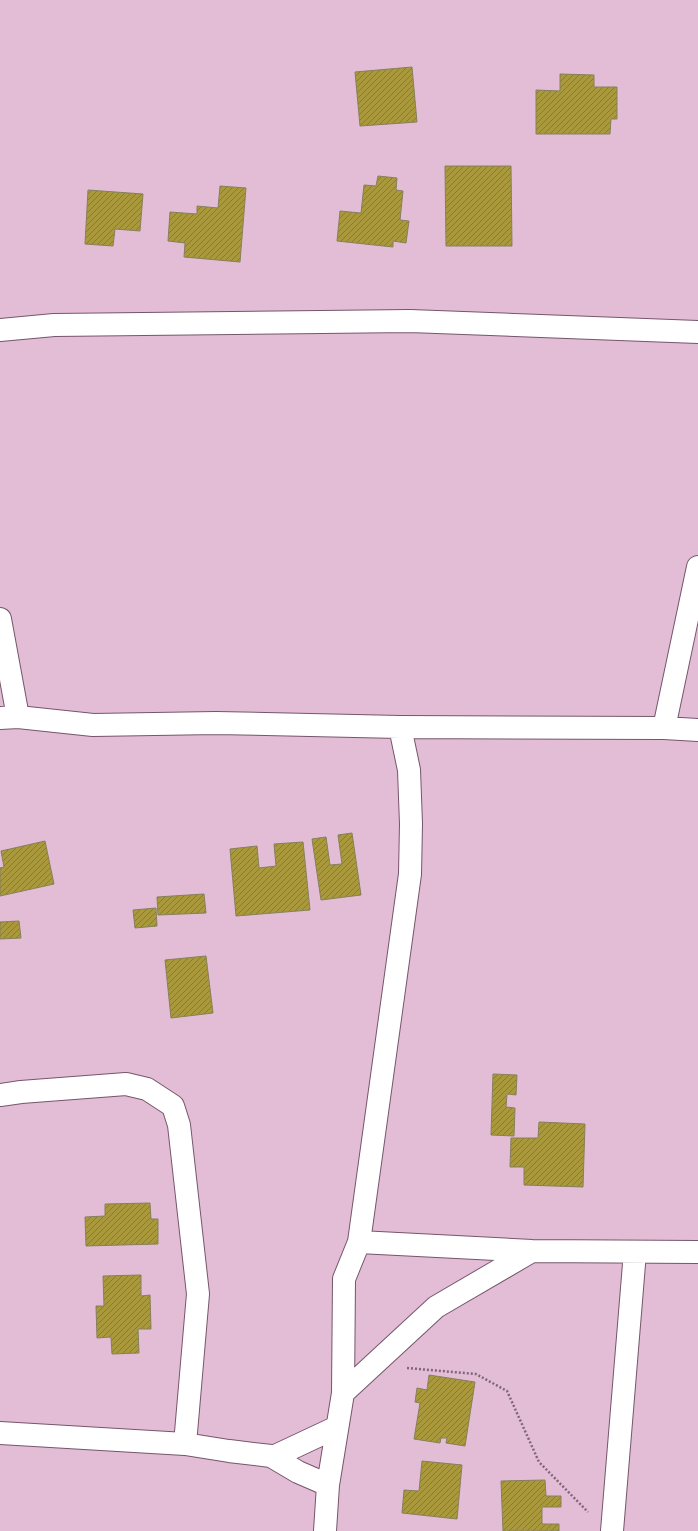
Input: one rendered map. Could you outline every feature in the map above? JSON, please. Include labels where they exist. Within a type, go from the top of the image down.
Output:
[{"type":"street","points":[[0,330],[54,325],[410,321],[698,332]]},
{"type":"street","points":[[664,728],[698,567]]},
{"type":"street","points":[[0,619],[9,718],[93,725],[216,723],[400,727],[664,728],[698,730]]},
{"type":"street","points":[[324,1531],[328,1485],[343,1393],[344,1279],[359,1242],[410,874],[411,824],[409,770],[400,727]]},
{"type":"street","points":[[0,1095],[126,1084],[147,1089],[173,1106],[179,1125],[198,1294],[185,1444]]},
{"type":"street","points":[[359,1242],[532,1251],[698,1252]]},
{"type":"street","points":[[343,1393],[436,1307],[532,1251]]},
{"type":"street","points":[[612,1531],[635,1252]]},
{"type":"street","points":[[273,1457],[337,1427]]},
{"type":"street","points":[[0,1432],[185,1444],[273,1457],[298,1472],[328,1485]]},
{"type":"path","points":[[372,1366],[476,1374],[507,1391],[539,1462],[591,1515]]},
{"type":"building","points":[[412,67],[417,122],[360,126],[355,72]]},
{"type":"building","points":[[560,74],[594,75],[594,87],[617,87],[617,119],[611,119],[610,134],[536,134],[536,90],[560,91]]},
{"type":"building","points":[[445,166],[511,166],[512,246],[446,246]]},
{"type":"building","points":[[378,176],[397,178],[396,190],[403,191],[400,220],[409,221],[406,243],[393,241],[393,247],[337,241],[340,211],[361,213],[364,185],[376,186]]},
{"type":"building","points":[[220,186],[246,188],[240,262],[184,257],[185,243],[168,241],[170,212],[197,214],[197,206],[218,208]]},
{"type":"building","points":[[88,190],[143,194],[140,231],[115,229],[113,246],[85,244]]},
{"type":"building","points":[[352,833],[361,895],[321,900],[312,839],[326,837],[330,865],[342,864],[338,835]]},
{"type":"building","points":[[45,841],[54,884],[0,896],[0,868],[4,867],[1,851]]},
{"type":"building","points":[[303,842],[310,910],[236,916],[230,849],[257,846],[259,868],[276,866],[274,844]]},
{"type":"building","points":[[204,894],[206,913],[158,915],[157,897]]},
{"type":"building","points":[[156,908],[157,926],[135,928],[133,910]]},
{"type":"building","points":[[19,921],[21,938],[0,939],[0,922]]},
{"type":"building","points":[[206,956],[213,1013],[171,1018],[165,960]]},
{"type":"building","points":[[493,1074],[517,1075],[516,1095],[507,1094],[506,1107],[515,1108],[514,1136],[491,1135]]},
{"type":"building","points":[[539,1122],[585,1124],[583,1187],[524,1185],[524,1167],[510,1167],[511,1138],[538,1138]]},
{"type":"building","points":[[150,1203],[151,1219],[158,1219],[158,1244],[86,1246],[85,1217],[105,1216],[105,1204]]},
{"type":"building","points":[[141,1275],[141,1296],[150,1295],[151,1329],[138,1329],[139,1353],[112,1354],[111,1337],[97,1338],[96,1306],[104,1306],[103,1276]]},
{"type":"building","points":[[429,1375],[475,1382],[465,1446],[446,1443],[447,1438],[441,1438],[440,1443],[414,1439],[420,1403],[415,1402],[417,1388],[427,1390]]},
{"type":"building","points":[[422,1461],[462,1465],[457,1519],[402,1513],[404,1490],[419,1491]]},
{"type":"building","points":[[545,1480],[546,1496],[561,1496],[561,1507],[542,1507],[542,1524],[559,1524],[559,1531],[503,1531],[501,1481]]}]
